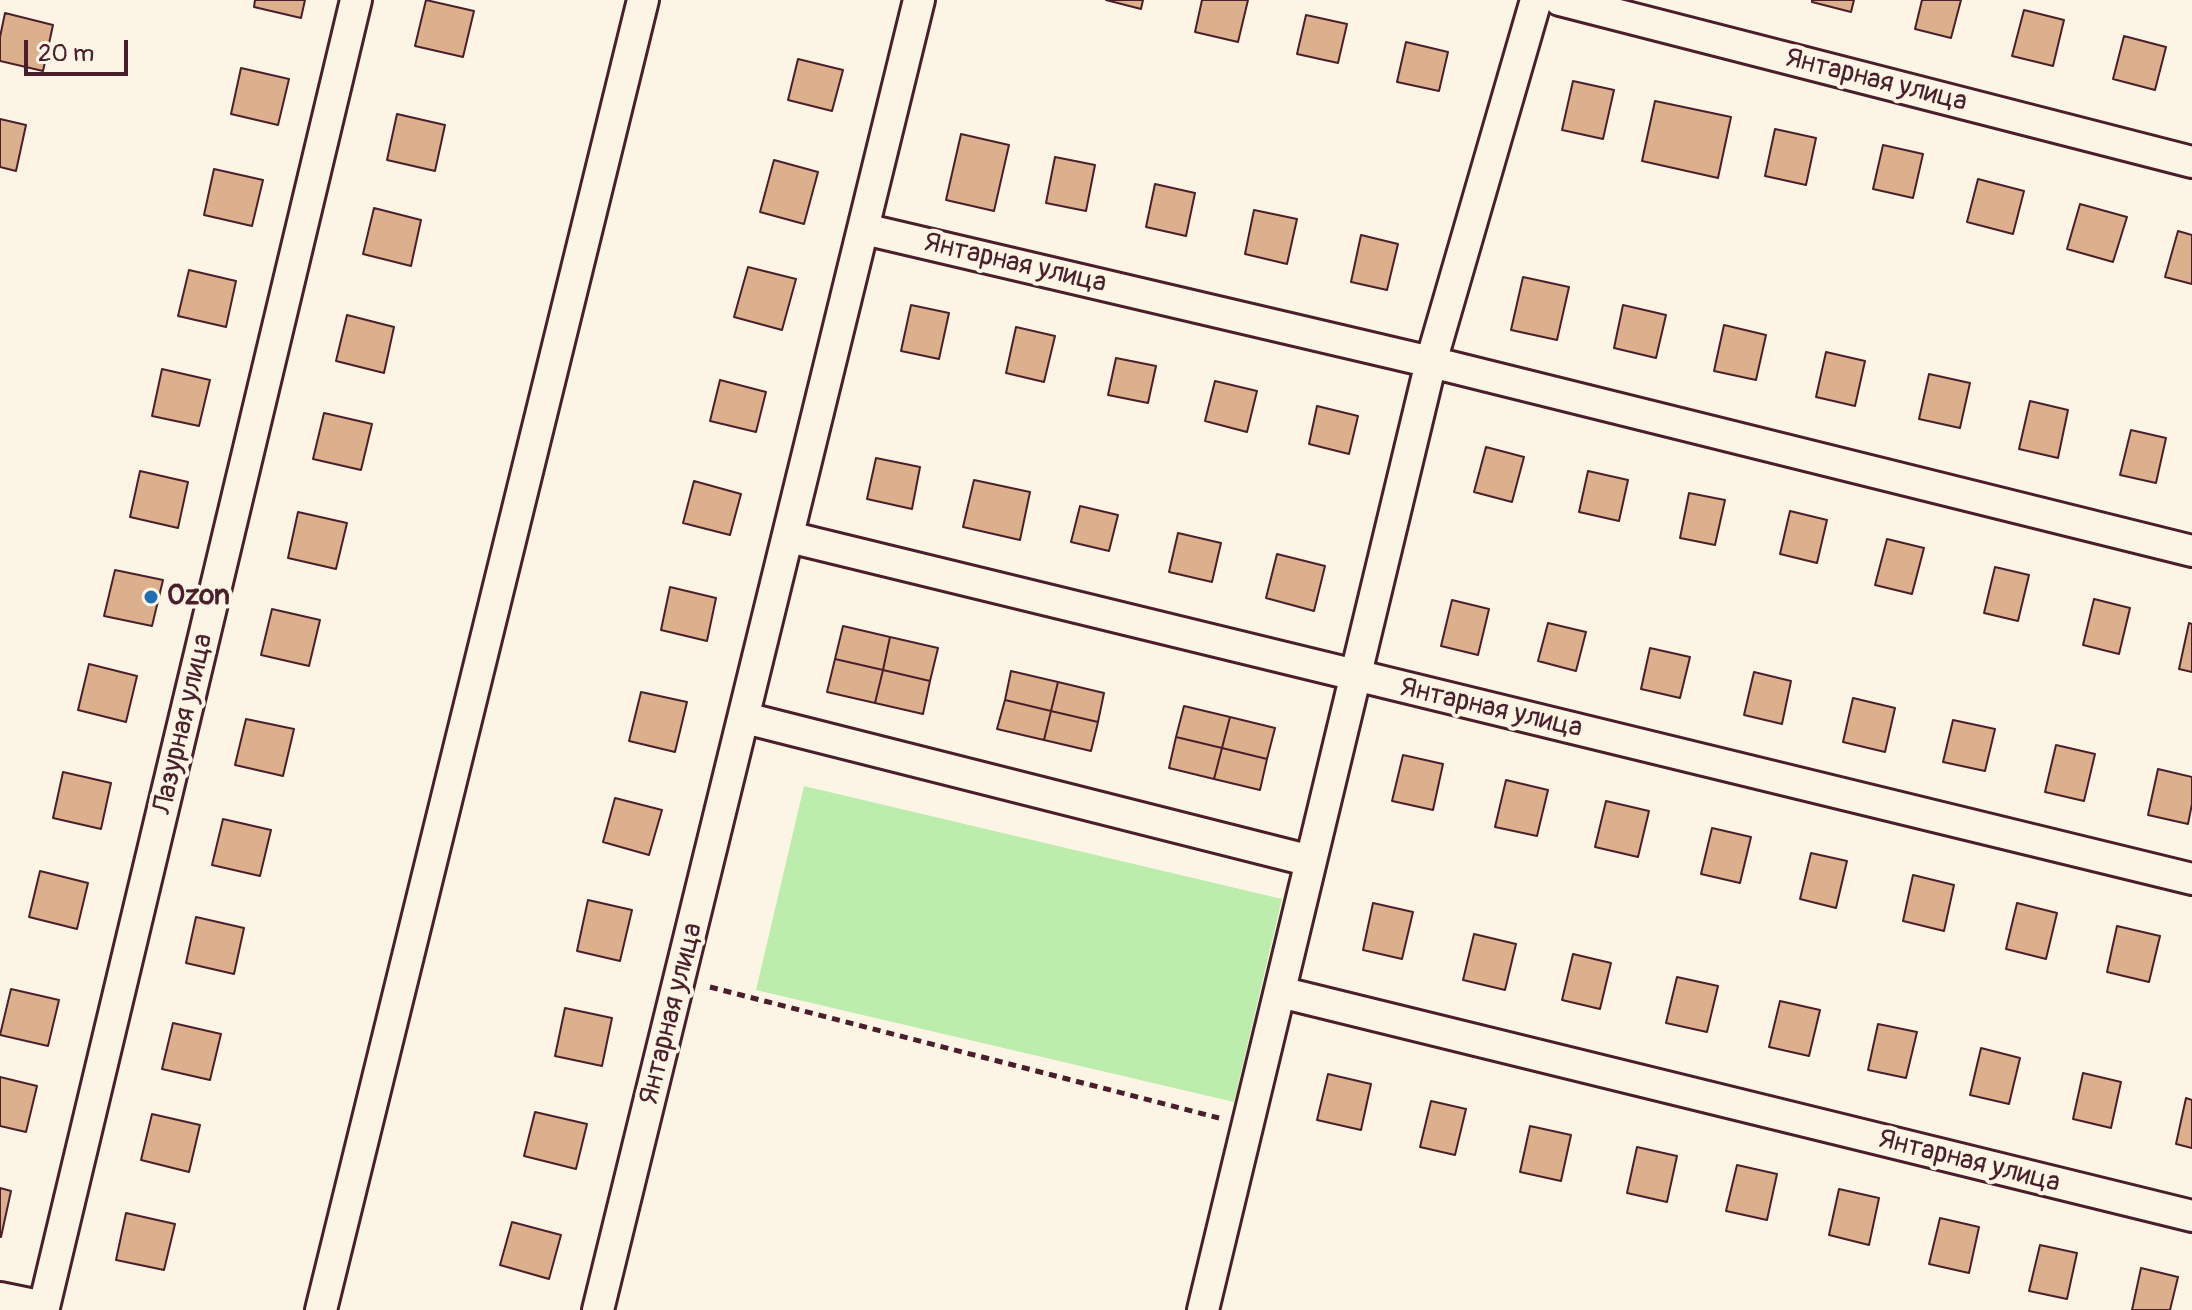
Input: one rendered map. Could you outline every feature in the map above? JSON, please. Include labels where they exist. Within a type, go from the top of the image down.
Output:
[{"type":"street","name":"Лазурная улица","points":[[0,1298],[44,1307],[356,0]]},
{"type":"street","points":[[321,1310],[643,0]]},
{"type":"street","name":"Янтарная улица","points":[[598,1310],[919,0]]},
{"type":"street","points":[[1203,1310],[1431,362],[1536,0]]},
{"type":"street","name":"Янтарная улица","points":[[1560,0],[2192,162]]},
{"type":"street","name":"Янтарная улица","points":[[864,229],[1431,362],[2192,551]]},
{"type":"street","name":"Янтарная улица","points":[[789,537],[2192,879]]},
{"type":"street","points":[[745,718],[1311,861]]},
{"type":"street","name":"Янтарная улица","points":[[1280,992],[2192,1216]]},
{"type":"path","points":[[680,980],[1247,1125]]},
{"type":"green space","points":[[804,786],[1282,899],[1234,1102],[756,990]]},
{"type":"building","points":[[255,0],[305,0],[301,18],[254,7]]},
{"type":"building","points":[[426,0],[474,11],[463,57],[415,46]]},
{"type":"building","points":[[1106,0],[1143,0],[1141,9]]},
{"type":"building","points":[[1202,0],[1248,0],[1238,42],[1195,32]]},
{"type":"building","points":[[1812,0],[1854,0],[1851,12]]},
{"type":"building","points":[[1922,0],[1961,0],[1951,38],[1915,29]]},
{"type":"building","points":[[2024,10],[2064,20],[2053,66],[2012,56]]},
{"type":"building","points":[[5,13],[53,25],[43,71],[0,61],[0,37]]},
{"type":"building","points":[[1306,15],[1347,24],[1338,63],[1297,54]]},
{"type":"building","points":[[2124,36],[2166,47],[2155,90],[2113,79]]},
{"type":"building","points":[[1406,42],[1448,52],[1439,91],[1397,82]]},
{"type":"building","points":[[798,59],[843,70],[832,111],[788,100]]},
{"type":"building","points":[[241,68],[289,79],[278,125],[231,114]]},
{"type":"building","points":[[1573,81],[1614,90],[1603,139],[1562,130]]},
{"type":"building","points":[[1655,101],[1731,117],[1718,178],[1642,161]]},
{"type":"building","points":[[397,114],[445,125],[435,171],[387,160]]},
{"type":"building","points":[[0,119],[26,125],[16,171],[0,167]]},
{"type":"building","points":[[1775,129],[1816,138],[1806,185],[1765,176]]},
{"type":"building","points":[[961,134],[1009,145],[994,211],[946,200]]},
{"type":"building","points":[[1883,145],[1923,154],[1913,198],[1873,189]]},
{"type":"building","points":[[1055,157],[1095,165],[1086,211],[1046,203]]},
{"type":"building","points":[[774,160],[818,172],[804,224],[760,212]]},
{"type":"building","points":[[214,169],[263,180],[252,226],[204,215]]},
{"type":"building","points":[[1978,179],[2024,191],[2013,234],[1967,222]]},
{"type":"building","points":[[1155,184],[1195,193],[1186,236],[1146,227]]},
{"type":"building","points":[[2080,204],[2127,217],[2113,262],[2067,249]]},
{"type":"building","points":[[374,208],[421,220],[411,266],[363,254]]},
{"type":"building","points":[[1254,210],[1297,219],[1287,264],[1245,254]]},
{"type":"building","points":[[2178,231],[2192,235],[2192,284],[2165,277]]},
{"type":"building","points":[[1361,235],[1398,244],[1387,290],[1351,282]]},
{"type":"building","points":[[748,267],[796,279],[782,330],[734,317]]},
{"type":"building","points":[[189,270],[236,281],[226,327],[178,316]]},
{"type":"building","points":[[1523,277],[1569,287],[1557,340],[1511,330]]},
{"type":"building","points":[[911,305],[949,313],[939,359],[901,351]]},
{"type":"building","points":[[1623,305],[1666,315],[1656,358],[1614,348]]},
{"type":"building","points":[[347,315],[394,327],[384,373],[336,361]]},
{"type":"building","points":[[1724,325],[1766,335],[1756,380],[1714,371]]},
{"type":"building","points":[[1016,327],[1055,336],[1044,382],[1006,373]]},
{"type":"building","points":[[1826,352],[1865,361],[1855,406],[1816,397]]},
{"type":"building","points":[[1116,358],[1156,366],[1148,403],[1108,395]]},
{"type":"building","points":[[162,369],[210,380],[199,426],[152,416]]},
{"type":"building","points":[[1929,374],[1970,383],[1960,428],[1919,419]]},
{"type":"building","points":[[720,380],[766,392],[756,432],[710,421]]},
{"type":"building","points":[[1215,381],[1257,391],[1247,432],[1205,421]]},
{"type":"building","points":[[2030,401],[2068,410],[2058,458],[2019,449]]},
{"type":"building","points":[[1317,406],[1358,416],[1349,454],[1309,444]]},
{"type":"building","points":[[324,413],[372,424],[361,470],[313,459]]},
{"type":"building","points":[[2131,430],[2166,438],[2156,483],[2120,475]]},
{"type":"building","points":[[1486,447],[1524,457],[1512,502],[1474,492]]},
{"type":"building","points":[[876,458],[920,467],[912,509],[867,499]]},
{"type":"building","points":[[140,471],[188,482],[178,528],[130,517]]},
{"type":"building","points":[[1588,471],[1628,480],[1619,521],[1579,512]]},
{"type":"building","points":[[974,480],[1030,492],[1020,540],[963,527]]},
{"type":"building","points":[[694,481],[741,494],[730,535],[683,523]]},
{"type":"building","points":[[1689,493],[1725,500],[1715,545],[1680,538]]},
{"type":"building","points":[[1080,506],[1118,515],[1109,551],[1071,542]]},
{"type":"building","points":[[1790,511],[1827,520],[1817,563],[1780,554]]},
{"type":"building","points":[[298,512],[347,523],[336,569],[288,558]]},
{"type":"building","points":[[1178,533],[1221,543],[1212,582],[1169,572]]},
{"type":"building","points":[[1887,539],[1924,548],[1912,594],[1875,585]]},
{"type":"building","points":[[1277,554],[1325,566],[1314,611],[1266,598]]},
{"type":"building","points":[[1995,567],[2029,575],[2018,621],[1984,613]]},
{"type":"building","points":[[115,570],[163,580],[152,626],[104,616]]},
{"type":"building","points":[[670,587],[716,598],[707,641],[661,630]]},
{"type":"building","points":[[2094,599],[2130,608],[2119,654],[2083,645]]},
{"type":"building","points":[[1452,600],[1489,609],[1478,655],[1441,646]]},
{"type":"building","points":[[272,609],[320,620],[309,666],[261,655]]},
{"type":"building","points":[[1548,623],[1586,632],[1576,671],[1538,661]]},
{"type":"building","points":[[2189,623],[2192,624],[2192,672],[2179,669]]},
{"type":"building","points":[[843,626],[890,637],[883,670],[835,659]]},
{"type":"building","points":[[890,637],[938,648],[930,681],[883,670]]},
{"type":"building","points":[[1650,648],[1690,657],[1680,698],[1641,689]]},
{"type":"building","points":[[835,659],[883,670],[875,703],[827,692]]},
{"type":"building","points":[[89,664],[137,676],[126,722],[78,710]]},
{"type":"building","points":[[883,670],[930,681],[923,714],[875,703]]},
{"type":"building","points":[[1011,671],[1058,682],[1051,711],[1005,700]]},
{"type":"building","points":[[1754,672],[1791,681],[1782,724],[1744,715]]},
{"type":"building","points":[[1058,682],[1104,693],[1098,722],[1051,711]]},
{"type":"building","points":[[641,692],[687,702],[675,752],[629,741]]},
{"type":"building","points":[[1853,698],[1895,708],[1885,752],[1843,742]]},
{"type":"building","points":[[1005,700],[1051,711],[1044,740],[997,729]]},
{"type":"building","points":[[1184,706],[1230,717],[1222,748],[1176,737]]},
{"type":"building","points":[[1051,711],[1098,722],[1091,751],[1044,740]]},
{"type":"building","points":[[1230,717],[1275,728],[1267,759],[1222,748]]},
{"type":"building","points":[[246,719],[294,729],[283,776],[235,765]]},
{"type":"building","points":[[1953,720],[1995,729],[1985,771],[1943,762]]},
{"type":"building","points":[[1176,737],[1222,748],[1214,779],[1169,768]]},
{"type":"building","points":[[2056,745],[2095,754],[2084,801],[2045,792]]},
{"type":"building","points":[[1222,748],[1267,759],[1260,790],[1214,779]]},
{"type":"building","points":[[1403,755],[1443,764],[1433,810],[1392,801]]},
{"type":"building","points":[[2158,769],[2192,777],[2188,824],[2148,815]]},
{"type":"building","points":[[63,772],[111,783],[101,829],[53,818]]},
{"type":"building","points":[[1506,780],[1548,790],[1537,836],[1495,827]]},
{"type":"building","points":[[615,798],[662,810],[649,855],[603,842]]},
{"type":"building","points":[[1606,801],[1649,811],[1638,857],[1595,847]]},
{"type":"building","points":[[223,819],[271,830],[260,876],[212,865]]},
{"type":"building","points":[[1712,828],[1751,837],[1740,883],[1701,874]]},
{"type":"building","points":[[1811,853],[1847,861],[1836,908],[1800,899]]},
{"type":"building","points":[[40,871],[88,883],[77,929],[29,917]]},
{"type":"building","points":[[1913,875],[1954,885],[1944,931],[1903,921]]},
{"type":"building","points":[[588,900],[632,910],[620,961],[577,951]]},
{"type":"building","points":[[1373,903],[1413,912],[1402,959],[1363,950]]},
{"type":"building","points":[[2017,903],[2057,913],[2046,959],[2006,949]]},
{"type":"building","points":[[196,917],[244,928],[234,974],[186,963]]},
{"type":"building","points":[[2117,926],[2160,936],[2149,982],[2107,972]]},
{"type":"building","points":[[1474,934],[1516,944],[1505,990],[1463,980]]},
{"type":"building","points":[[1573,954],[1611,963],[1600,1009],[1562,1000]]},
{"type":"building","points":[[1677,977],[1718,986],[1707,1032],[1666,1023]]},
{"type":"building","points":[[11,989],[59,1000],[48,1046],[0,1035]]},
{"type":"building","points":[[1780,1001],[1820,1010],[1809,1056],[1769,1047]]},
{"type":"building","points":[[565,1008],[612,1018],[602,1066],[555,1056]]},
{"type":"building","points":[[173,1023],[221,1034],[210,1080],[162,1069]]},
{"type":"building","points":[[1878,1024],[1917,1032],[1906,1078],[1868,1070]]},
{"type":"building","points":[[1981,1048],[2020,1058],[2009,1104],[1970,1095]]},
{"type":"building","points":[[2083,1073],[2121,1082],[2111,1128],[2073,1119]]},
{"type":"building","points":[[1328,1074],[1371,1084],[1361,1130],[1317,1120]]},
{"type":"building","points":[[0,1077],[37,1086],[26,1132],[0,1126]]},
{"type":"building","points":[[2186,1098],[2192,1100],[2192,1148],[2176,1144]]},
{"type":"building","points":[[1431,1101],[1466,1109],[1455,1155],[1420,1147]]},
{"type":"building","points":[[535,1112],[587,1124],[576,1169],[524,1156]]},
{"type":"building","points":[[152,1114],[200,1125],[189,1172],[141,1160]]},
{"type":"building","points":[[1530,1126],[1571,1135],[1561,1181],[1520,1172]]},
{"type":"building","points":[[1637,1147],[1677,1156],[1667,1202],[1627,1193]]},
{"type":"building","points":[[1737,1165],[1777,1174],[1767,1220],[1726,1211]]},
{"type":"building","points":[[0,1188],[11,1191],[1,1237],[0,1237]]},
{"type":"building","points":[[1839,1189],[1879,1198],[1869,1245],[1829,1235]]},
{"type":"building","points":[[126,1213],[175,1224],[164,1270],[116,1260]]},
{"type":"building","points":[[1940,1218],[1979,1227],[1969,1273],[1929,1264]]},
{"type":"building","points":[[512,1222],[561,1235],[549,1279],[500,1265]]},
{"type":"building","points":[[2040,1245],[2077,1253],[2067,1299],[2029,1291]]},
{"type":"building","points":[[2141,1268],[2178,1277],[2170,1310],[2132,1310]]},
{"type":"place","name":"Ozon","points":[[151,597]]}]
